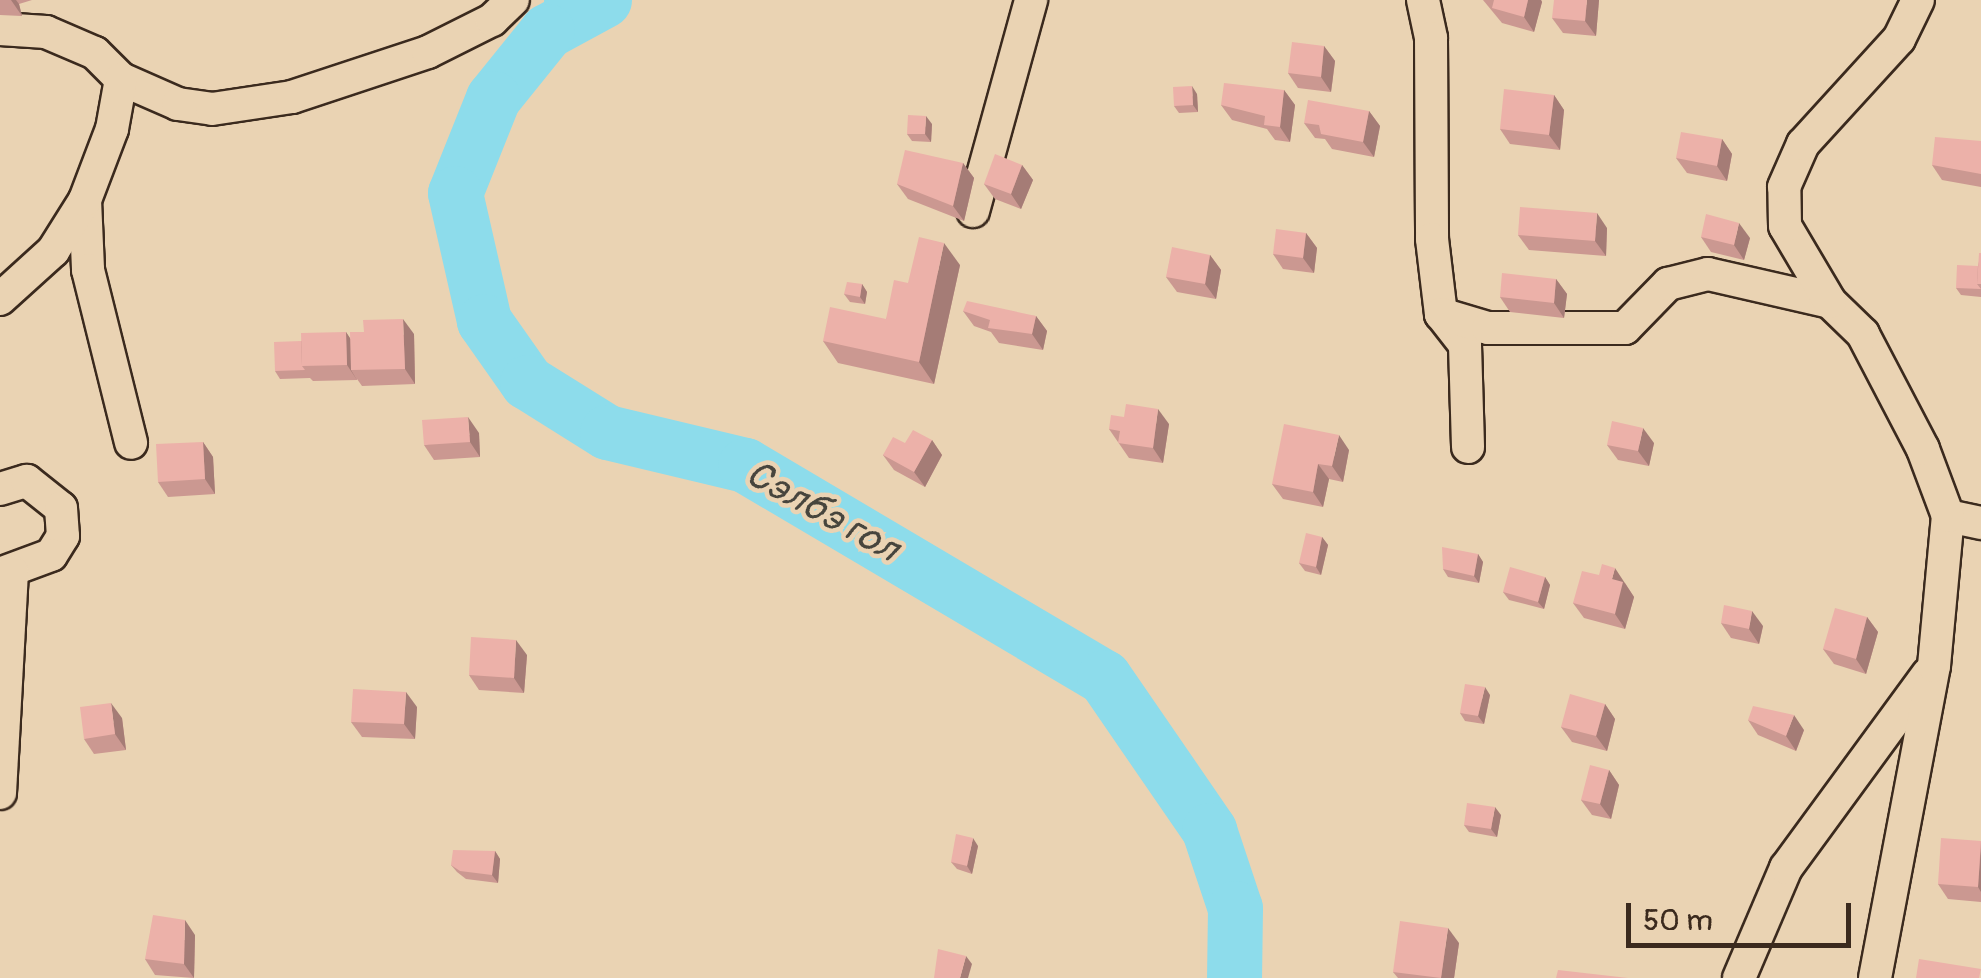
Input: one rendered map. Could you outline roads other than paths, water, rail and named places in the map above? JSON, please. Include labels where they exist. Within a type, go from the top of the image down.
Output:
[{"type":"street","points":[[0,29],[62,39],[95,53],[120,79],[178,104],[212,109],[292,98],[428,52],[492,20],[513,0]]},
{"type":"street","points":[[974,211],[1031,0]]},
{"type":"street","points":[[1423,0],[1431,38],[1432,239],[1441,314],[1465,345],[1468,448]]},
{"type":"street","points":[[1875,978],[1934,666],[1948,516],[1923,448],[1862,334],[1830,302],[1785,226],[1784,186],[1804,144],[1899,39],[1918,0]]},
{"type":"street","points":[[0,299],[53,251],[85,200],[112,129],[120,79]]},
{"type":"street","points":[[85,200],[88,270],[131,443]]},
{"type":"street","points":[[1441,314],[1488,328],[1625,328],[1668,284],[1708,274],[1830,302]]},
{"type":"street","points":[[0,489],[27,481],[61,508],[63,536],[51,555],[6,573],[0,793]]},
{"type":"street","points":[[1948,516],[1981,524]]},
{"type":"street","points":[[1739,978],[1786,868],[1934,666]]},
{"type":"waterway","points":[[547,31],[548,0]]},
{"type":"waterway","name":"Сэлбэ гол","points":[[604,0],[547,31],[493,98],[455,193],[484,321],[527,382],[607,432],[745,465],[1104,677],[1209,830],[1235,908],[1234,978]]}]
